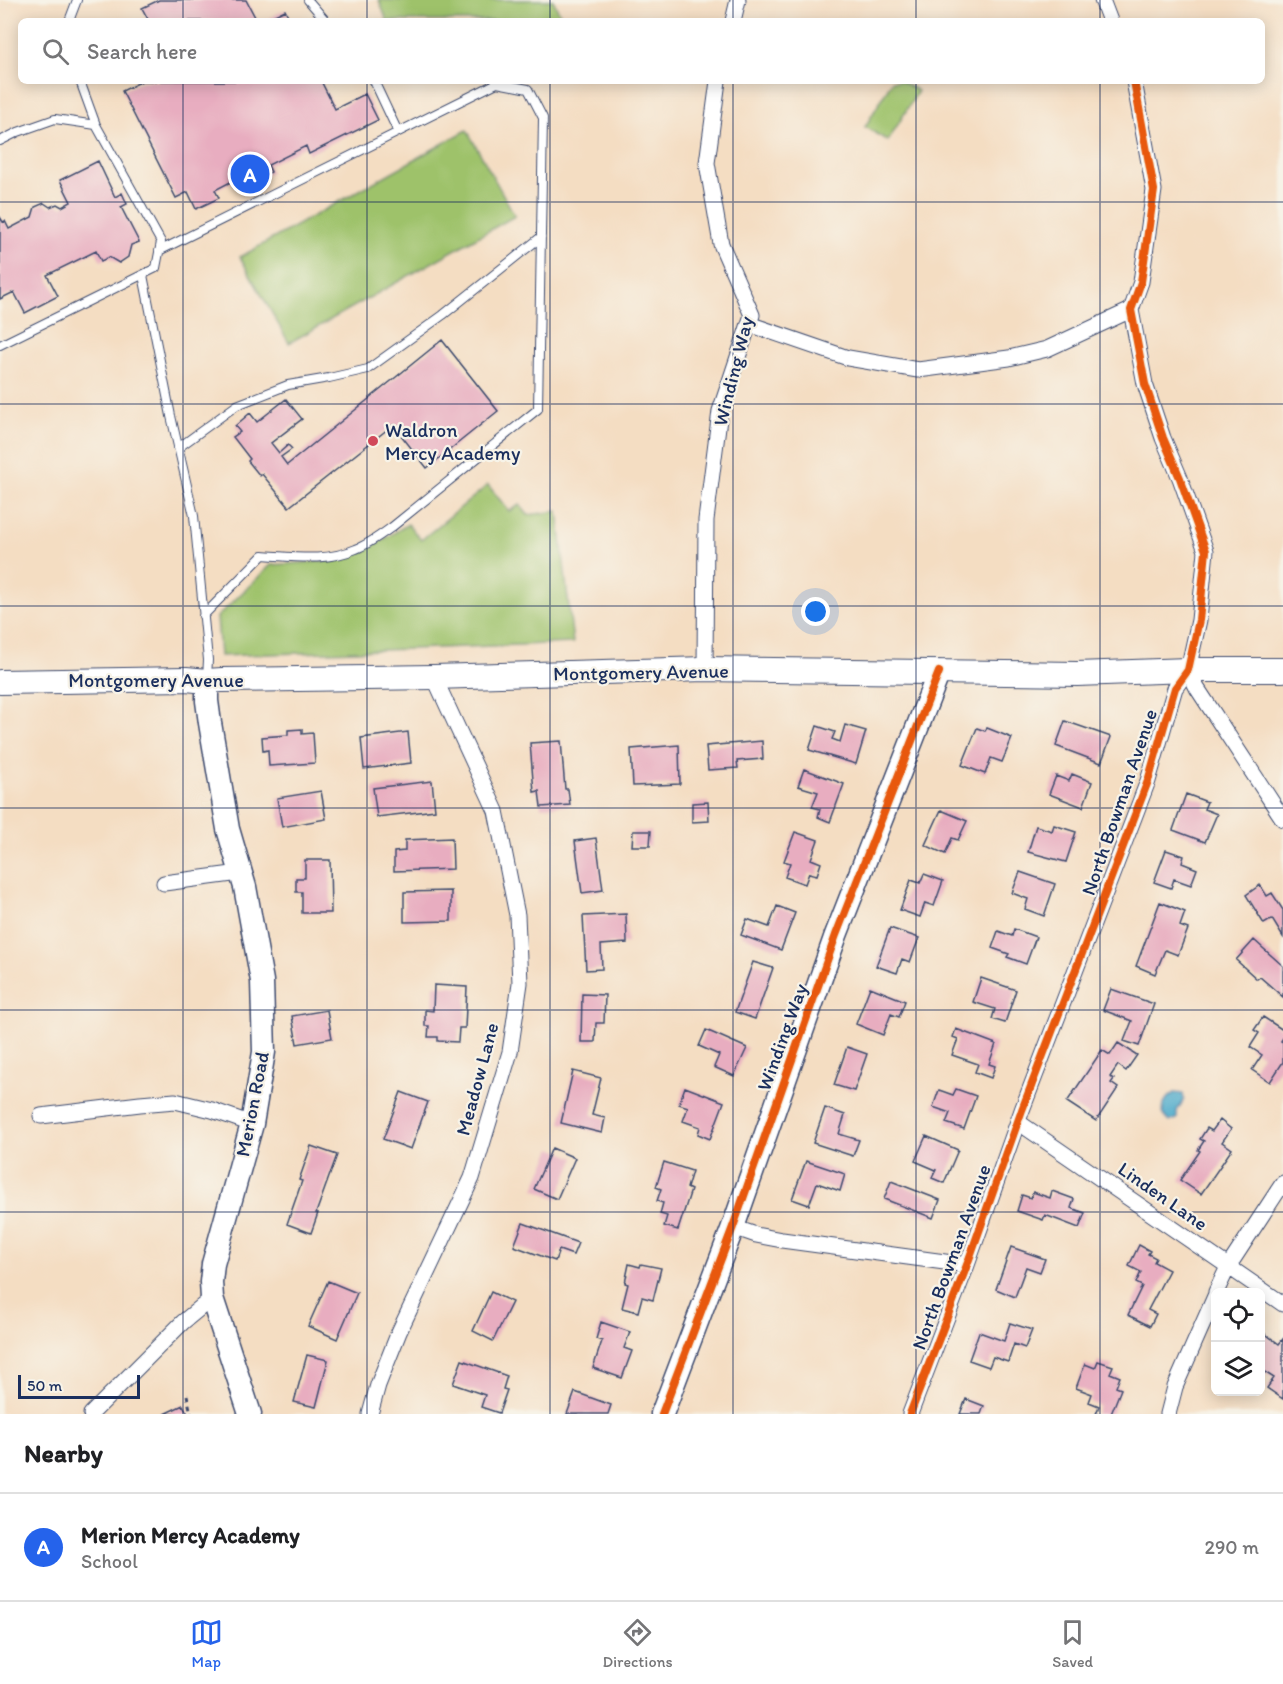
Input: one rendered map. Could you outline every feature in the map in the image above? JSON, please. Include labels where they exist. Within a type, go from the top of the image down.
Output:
[{"type":"main road","name":"Montgomery Avenue","points":[[0,682],[434,677],[705,669],[1077,674],[1188,670],[1283,670]]},
{"type":"street","points":[[734,18],[738,0]]},
{"type":"street","points":[[1102,0],[1109,18]]},
{"type":"street","name":"Winding Way","points":[[705,669],[706,520],[720,411],[752,315],[721,244],[707,163],[718,84]]},
{"type":"street","points":[[749,324],[848,358],[918,370],[1009,358],[1047,349],[1131,310],[1141,282],[1154,190],[1135,84]]},
{"type":"street","name":"North Bowman Avenue","points":[[910,1414],[1148,780],[1175,688],[1188,670],[1199,620],[1206,551],[1145,384],[1131,310]]},
{"type":"street","points":[[1188,670],[1197,688],[1283,819]]},
{"type":"street","name":"Winding Way","points":[[662,1414],[733,1227],[836,935],[939,672]]},
{"type":"street","name":"Meadow Lane","points":[[370,1414],[378,1385],[399,1332],[472,1178],[510,1052],[520,983],[517,915],[496,811],[434,677]]},
{"type":"street","name":"Merion Road","points":[[207,681],[207,701],[219,780],[228,829],[245,887],[262,981],[264,1052],[252,1124],[213,1264],[211,1282],[212,1298],[250,1414]]},
{"type":"street","points":[[164,883],[240,873]]},
{"type":"street","points":[[41,1116],[176,1101],[212,1110],[252,1124]]},
{"type":"street","name":"Linden Lane","points":[[1018,1122],[1283,1304]]},
{"type":"street","points":[[1219,1288],[1228,1267],[1283,1183]]},
{"type":"street","points":[[733,1227],[756,1235],[782,1240],[967,1265]]},
{"type":"street","points":[[91,1414],[183,1322],[212,1298]]},
{"type":"street","points":[[1168,1414],[1175,1387],[1211,1305]]},
{"type":"lane","points":[[70,18],[77,0]]},
{"type":"lane","points":[[308,0],[323,18]]},
{"type":"lane","points":[[0,345],[156,268],[161,242],[96,125],[81,84]]},
{"type":"lane","points":[[375,84],[398,132]]},
{"type":"lane","points":[[159,251],[495,84]]},
{"type":"lane","points":[[203,616],[263,555],[326,558],[354,550],[392,527],[535,412],[539,405],[543,118],[528,89],[502,84]]},
{"type":"lane","points":[[0,141],[54,119],[96,125]]},
{"type":"lane","points":[[178,448],[245,400],[288,385],[368,369],[443,315],[541,237]]},
{"type":"lane","points":[[143,275],[194,516],[208,660],[207,681]]},
{"type":"path","points":[[187,1395],[191,1414]]},
{"type":"green space","points":[[379,0],[553,0],[561,16],[557,18],[386,18]]},
{"type":"green space","points":[[890,84],[906,84],[918,91],[888,141],[865,127]]},
{"type":"green space","points":[[467,130],[515,216],[289,343],[240,257]]},
{"type":"green space","points":[[488,485],[509,511],[520,505],[528,515],[558,511],[573,643],[220,656],[217,617],[271,565],[338,560],[365,551],[408,524],[421,540]]},
{"type":"water","points":[[1174,1093],[1183,1094],[1184,1099],[1177,1111],[1177,1119],[1169,1122],[1164,1114],[1163,1106]]},
{"type":"building","points":[[159,0],[246,0],[255,18],[147,18],[142,8]]},
{"type":"building","points":[[285,10],[289,18],[269,18]]},
{"type":"building","points":[[136,84],[322,84],[335,109],[365,94],[378,120],[309,154],[306,146],[268,165],[271,172],[245,185],[240,177],[215,190],[219,198],[196,209],[188,192],[176,198],[122,91]]},
{"type":"building","points":[[98,161],[115,197],[122,193],[127,204],[121,207],[139,242],[131,245],[128,257],[119,263],[109,257],[101,261],[96,251],[47,275],[58,296],[25,313],[14,292],[0,299],[0,217],[9,229],[32,217],[35,207],[44,203],[50,207],[57,204],[62,207],[71,202],[60,180]]},
{"type":"building","name":"Waldron Mercy Academy","points":[[442,340],[498,411],[427,468],[393,425],[289,507],[262,474],[260,476],[248,461],[250,459],[233,437],[240,432],[235,426],[250,413],[257,422],[286,399],[302,419],[271,443],[279,453],[288,445],[292,449],[281,457],[287,465]]},
{"type":"building","points":[[1065,721],[1111,737],[1101,763],[1056,746]]},
{"type":"building","points":[[845,725],[866,731],[856,764],[809,750],[817,726],[835,732],[832,739],[840,742]]},
{"type":"building","points":[[977,728],[985,731],[987,728],[1012,738],[1002,762],[991,758],[985,774],[962,765]]},
{"type":"building","points":[[302,729],[302,734],[313,733],[315,763],[269,766],[268,750],[263,751],[262,737],[288,735],[288,730]]},
{"type":"building","points":[[408,732],[411,763],[364,769],[361,738]]},
{"type":"building","points":[[561,741],[565,789],[568,789],[570,805],[541,807],[539,791],[534,792],[530,743]]},
{"type":"building","points":[[762,741],[763,759],[737,761],[738,768],[708,770],[706,746]]},
{"type":"building","points":[[679,745],[680,784],[633,786],[631,749]]},
{"type":"building","points":[[804,769],[844,784],[830,822],[818,817],[820,809],[812,807],[818,792],[798,786]]},
{"type":"building","points":[[1072,774],[1092,782],[1083,807],[1049,794],[1056,776],[1069,781]]},
{"type":"building","points":[[432,781],[435,810],[377,817],[373,788]]},
{"type":"building","points":[[321,791],[326,819],[282,827],[277,798]]},
{"type":"building","points":[[1186,794],[1207,802],[1204,809],[1217,814],[1205,842],[1173,830]]},
{"type":"building","points":[[708,802],[709,821],[692,822],[692,803]]},
{"type":"building","points":[[941,810],[967,821],[958,840],[952,838],[945,854],[925,845]]},
{"type":"building","points":[[1054,825],[1076,832],[1066,862],[1028,852],[1036,826],[1052,831]]},
{"type":"building","points":[[633,831],[651,831],[650,846],[632,846]]},
{"type":"building","points":[[795,832],[818,840],[811,859],[821,863],[817,875],[809,873],[805,884],[785,877],[790,863],[784,861]]},
{"type":"building","points":[[452,838],[453,869],[394,871],[394,852],[405,851],[405,840]]},
{"type":"building","points":[[596,838],[603,890],[582,893],[575,841]]},
{"type":"building","points":[[1166,850],[1184,856],[1182,863],[1197,869],[1191,885],[1174,879],[1171,888],[1154,882]]},
{"type":"building","points":[[305,860],[330,860],[331,913],[302,913],[302,892],[296,892],[296,878],[305,878]]},
{"type":"building","points":[[1020,872],[1055,884],[1044,916],[1025,909],[1028,899],[1012,893]]},
{"type":"building","points":[[924,874],[943,881],[934,906],[925,903],[920,917],[900,910],[911,880],[920,883]]},
{"type":"building","points":[[1260,885],[1267,896],[1272,893],[1283,910],[1283,937],[1272,919],[1264,924],[1246,895]]},
{"type":"building","points":[[451,891],[451,921],[404,922],[404,892]]},
{"type":"building","points":[[1160,902],[1185,912],[1180,926],[1188,929],[1178,955],[1165,950],[1155,974],[1136,966]]},
{"type":"building","points":[[777,906],[795,913],[781,950],[741,935],[747,919],[769,927]]},
{"type":"building","points":[[626,914],[627,943],[601,945],[602,969],[586,970],[583,916]]},
{"type":"building","points":[[890,928],[919,938],[910,962],[902,959],[897,973],[876,966]]},
{"type":"building","points":[[1014,929],[1036,937],[1026,964],[1007,957],[1009,954],[992,948],[998,931],[1012,936]]},
{"type":"building","points":[[1254,940],[1283,966],[1283,997],[1260,977],[1257,979],[1236,960]]},
{"type":"building","points":[[753,962],[773,968],[755,1019],[735,1012]]},
{"type":"building","points":[[981,978],[1016,990],[1005,1023],[992,1019],[995,1009],[973,1002]]},
{"type":"building","points":[[434,985],[467,987],[465,1028],[459,1028],[458,1042],[438,1041],[438,1037],[428,1037],[429,1026],[425,1026],[425,1010],[433,1011]]},
{"type":"building","points":[[870,987],[905,1001],[899,1017],[891,1014],[883,1035],[856,1024]]},
{"type":"building","points":[[1111,989],[1154,1004],[1139,1046],[1124,1041],[1132,1021],[1103,1010]]},
{"type":"building","points":[[582,994],[605,995],[604,1023],[596,1023],[595,1042],[581,1042]]},
{"type":"building","points":[[327,1010],[332,1038],[297,1044],[292,1016]]},
{"type":"building","points":[[1263,1017],[1283,1030],[1281,1041],[1283,1042],[1283,1062],[1270,1082],[1252,1070],[1262,1055],[1250,1047],[1259,1033],[1254,1030]]},
{"type":"building","points":[[956,1029],[996,1044],[989,1064],[995,1066],[991,1078],[975,1072],[978,1064],[952,1055],[958,1039],[953,1037]]},
{"type":"building","points":[[706,1030],[747,1048],[734,1076],[714,1067],[719,1055],[699,1046]]},
{"type":"building","points":[[1118,1043],[1137,1055],[1126,1071],[1118,1065],[1110,1077],[1114,1079],[1111,1083],[1118,1088],[1096,1121],[1067,1102],[1102,1050],[1110,1055]]},
{"type":"building","points":[[847,1047],[867,1054],[854,1091],[834,1085]]},
{"type":"building","points":[[573,1071],[601,1078],[592,1115],[605,1118],[602,1133],[561,1123]]},
{"type":"building","points":[[685,1087],[724,1102],[710,1139],[698,1134],[700,1127],[683,1121],[688,1107],[679,1104]]},
{"type":"building","points":[[956,1089],[976,1096],[964,1129],[946,1123],[950,1113],[933,1107],[939,1090],[953,1095]]},
{"type":"building","points":[[401,1092],[428,1102],[411,1149],[383,1139]]},
{"type":"building","points":[[825,1108],[845,1115],[839,1134],[859,1140],[853,1156],[813,1143]]},
{"type":"building","points":[[1220,1120],[1231,1129],[1222,1142],[1232,1149],[1201,1194],[1180,1180],[1200,1151],[1198,1150],[1204,1141],[1200,1139],[1207,1128],[1212,1131]]},
{"type":"building","points":[[926,1136],[958,1150],[944,1183],[932,1178],[936,1170],[915,1161]]},
{"type":"building","points":[[311,1146],[337,1155],[311,1233],[287,1224]]},
{"type":"building","points":[[552,1148],[575,1158],[557,1199],[534,1189]]},
{"type":"building","points":[[806,1161],[845,1174],[840,1191],[817,1183],[809,1205],[792,1199]]},
{"type":"building","points":[[664,1162],[692,1171],[687,1188],[691,1190],[678,1230],[664,1226],[667,1216],[660,1214],[663,1203],[657,1201],[661,1189],[656,1187]]},
{"type":"building","points":[[891,1181],[940,1200],[933,1218],[884,1199]]},
{"type":"building","points":[[1052,1191],[1074,1199],[1071,1208],[1085,1213],[1079,1228],[1045,1215],[1043,1220],[1017,1211],[1022,1195],[1031,1198],[1033,1192],[1050,1198]]},
{"type":"building","points":[[523,1223],[578,1243],[573,1255],[559,1250],[555,1261],[514,1246]]},
{"type":"building","points":[[1139,1245],[1150,1251],[1148,1254],[1156,1258],[1154,1262],[1169,1270],[1148,1310],[1156,1314],[1150,1326],[1128,1315],[1142,1286],[1136,1283],[1141,1272],[1129,1266]]},
{"type":"building","points":[[1011,1247],[1045,1259],[1040,1272],[1026,1267],[1015,1297],[996,1289]]},
{"type":"building","points":[[629,1264],[661,1268],[653,1300],[642,1297],[638,1312],[622,1308],[628,1284],[625,1283]]},
{"type":"building","points":[[328,1281],[357,1293],[337,1339],[308,1326]]},
{"type":"building","points":[[491,1292],[512,1302],[493,1341],[473,1331]]},
{"type":"building","points":[[601,1322],[630,1332],[624,1348],[632,1351],[622,1378],[593,1368],[602,1341],[596,1339]]},
{"type":"building","points":[[1010,1323],[1032,1330],[1025,1348],[1014,1344],[1008,1362],[993,1357],[989,1367],[969,1360],[979,1332],[1004,1341]]},
{"type":"building","points":[[1265,1334],[1279,1344],[1283,1339],[1283,1399],[1267,1388],[1274,1378],[1265,1372]]},
{"type":"building","points":[[307,1355],[328,1360],[316,1407],[294,1402]]},
{"type":"building","points":[[462,1360],[507,1376],[503,1389],[507,1390],[499,1413],[481,1407],[485,1395],[453,1384]]},
{"type":"building","points":[[1098,1361],[1113,1366],[1110,1373],[1120,1377],[1116,1387],[1121,1389],[1111,1414],[1096,1414],[1099,1406],[1089,1402],[1092,1394],[1076,1388],[1085,1364],[1095,1368]]},
{"type":"building","points":[[575,1392],[611,1405],[608,1414],[567,1414]]},
{"type":"building","points":[[966,1399],[984,1406],[981,1414],[960,1414]]},
{"type":"building","points":[[183,1405],[188,1414],[164,1414]]},
{"type":"cycle path","points":[[910,1414],[967,1265],[1022,1110],[1148,781],[1175,688],[1188,670],[1199,620],[1206,551],[1145,384],[1131,310],[1141,282],[1154,190],[1135,84]]},
{"type":"cycle path","points":[[662,1414],[733,1227],[836,935],[939,672]]},
{"type":"place","name":"Merion Mercy Academy","points":[[250,174]]},
{"type":"place","name":"Waldron Mercy Academy","points":[[373,441]]}]
